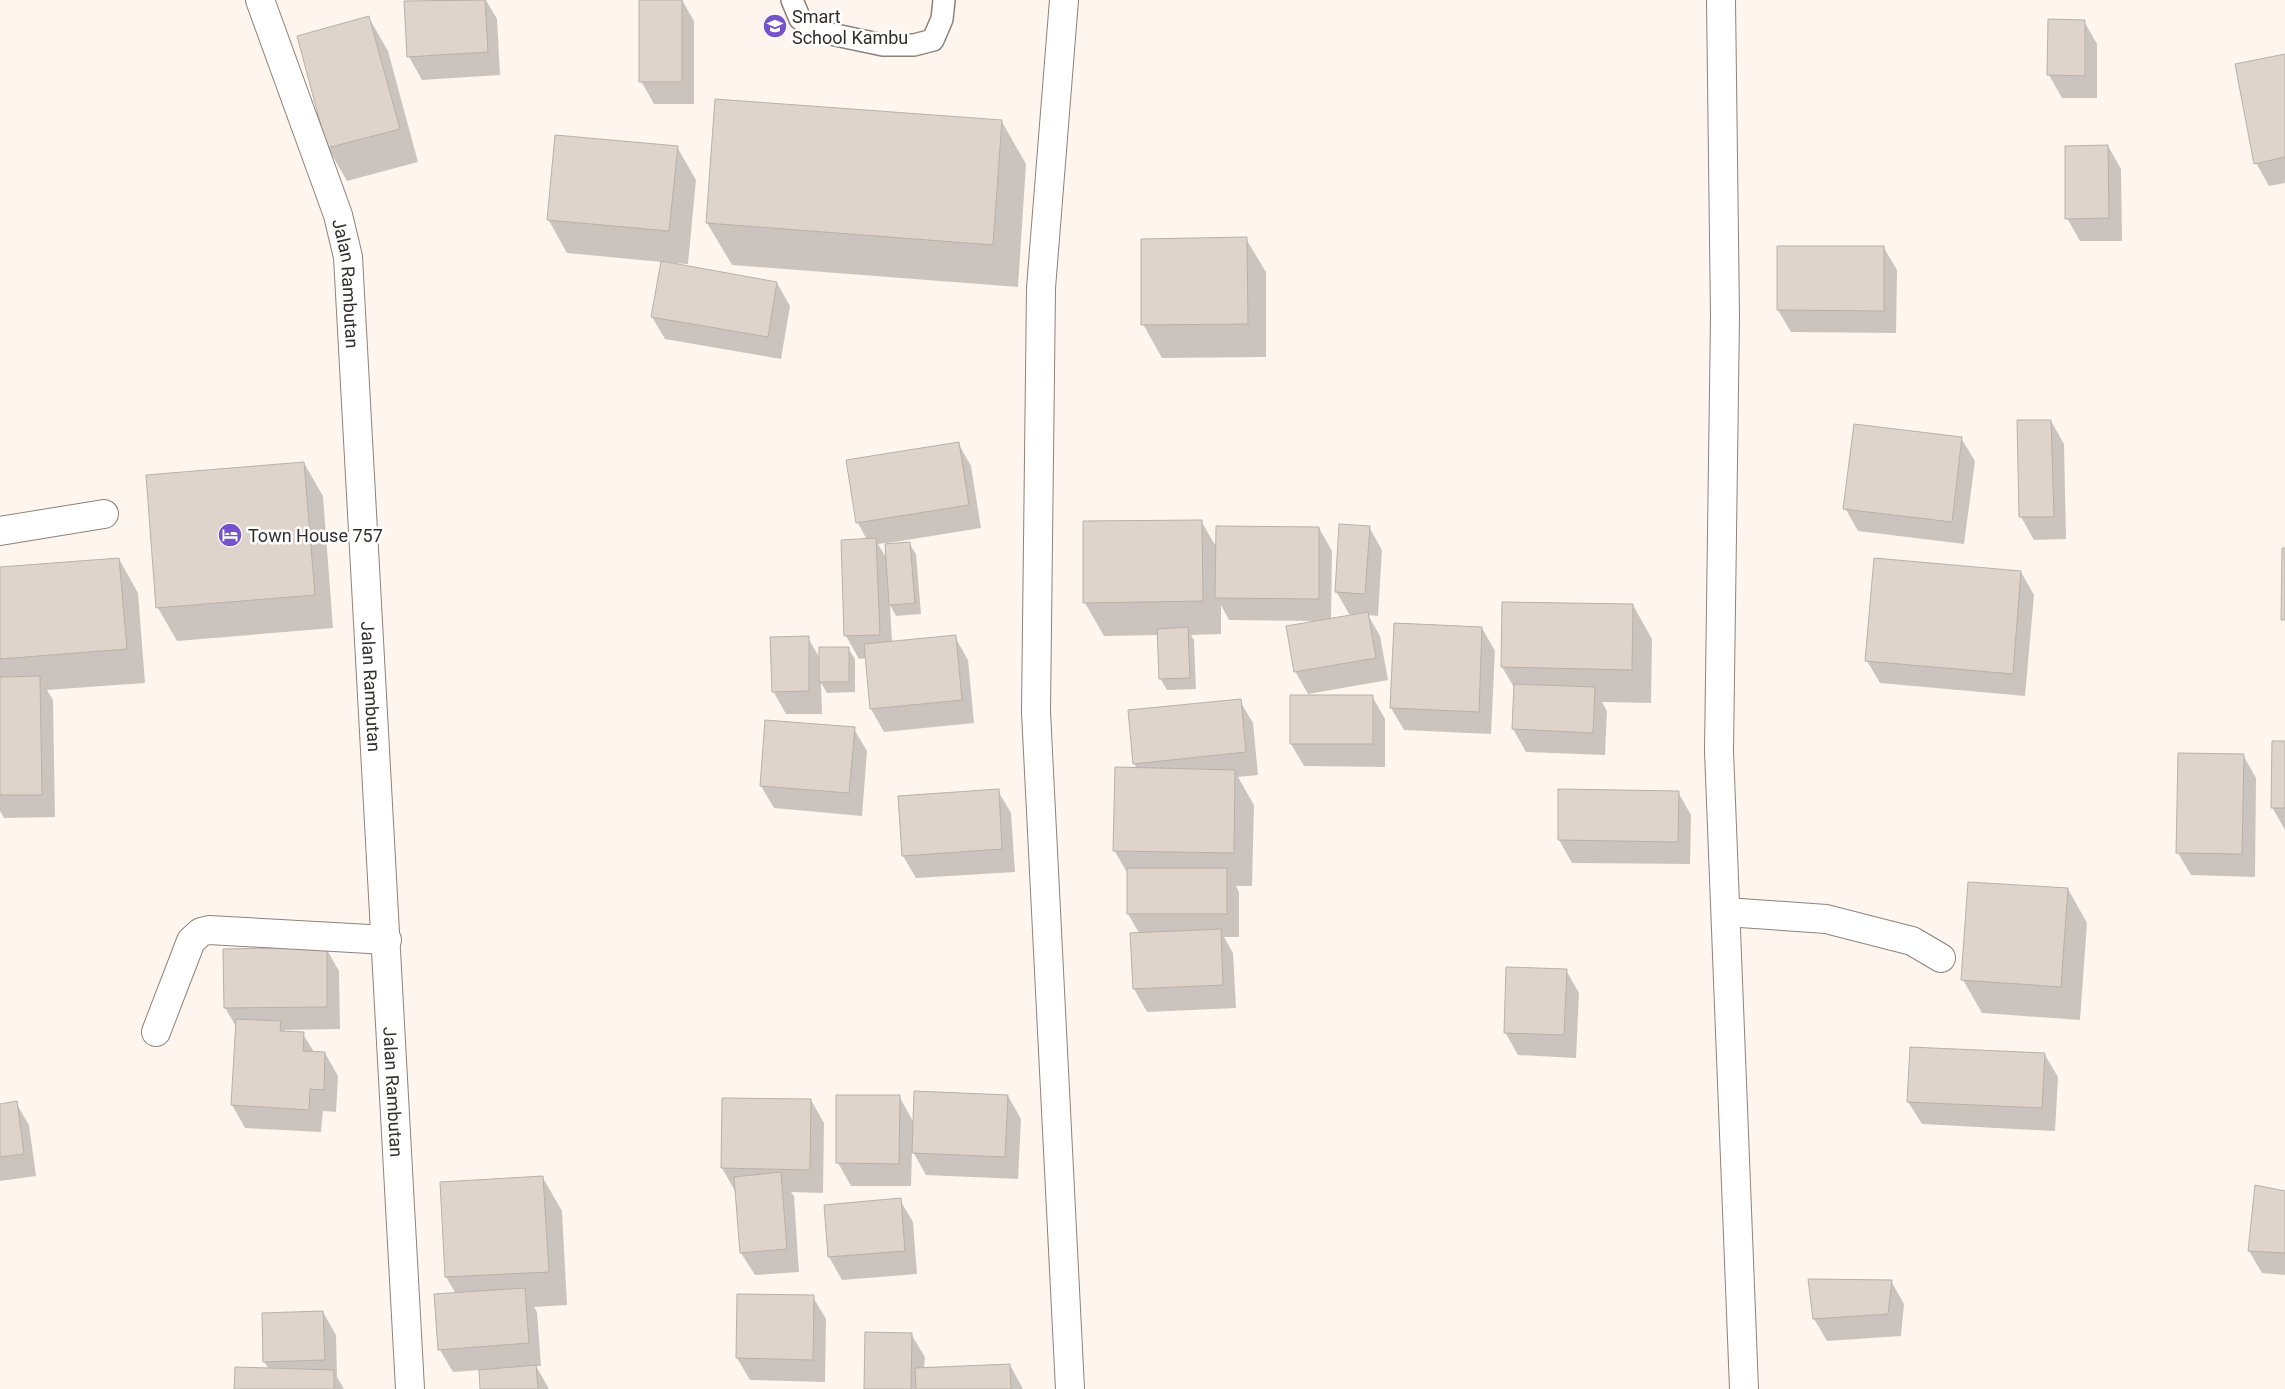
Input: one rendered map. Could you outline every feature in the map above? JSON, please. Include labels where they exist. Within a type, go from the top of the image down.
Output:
[{"type":"street","name":"Jalan Rambutan","points":[[260,0],[338,215],[348,258],[387,940],[410,1389]]},
{"type":"street","points":[[1064,0],[1041,288],[1036,712],[1070,1389]]},
{"type":"street","points":[[1721,0],[1725,317],[1719,751],[1744,1389]]},
{"type":"street","points":[[0,531],[104,514]]},
{"type":"street","points":[[1726,912],[1826,919],[1912,941],[1941,958]]},
{"type":"street","points":[[156,1032],[191,941],[201,932],[209,930],[387,940]]},
{"type":"lane","points":[[792,0],[800,18],[826,32],[854,40],[883,45],[914,45],[933,40],[942,19],[944,0]]},
{"type":"building","points":[[485,0],[488,52],[407,57],[404,1]]},
{"type":"building","points":[[639,0],[682,0],[682,82],[639,82]]},
{"type":"building","points":[[369,16],[400,129],[327,148],[297,36]]},
{"type":"building","points":[[2048,19],[2085,20],[2085,76],[2047,75]]},
{"type":"building","points":[[2285,54],[2285,157],[2254,164],[2235,64]]},
{"type":"building","points":[[715,99],[1002,120],[993,245],[706,223]]},
{"type":"building","points":[[555,135],[678,146],[669,231],[547,220]]},
{"type":"building","points":[[2108,145],[2109,218],[2065,219],[2065,146]]},
{"type":"building","points":[[1247,237],[1248,324],[1141,325],[1141,239]]},
{"type":"building","points":[[1777,246],[1884,246],[1884,311],[1777,310]]},
{"type":"building","points":[[661,261],[777,282],[768,337],[651,317]]},
{"type":"building","points":[[2017,420],[2051,420],[2054,517],[2019,517]]},
{"type":"building","points":[[1854,424],[1962,437],[1952,522],[1843,509]]},
{"type":"building","points":[[959,442],[969,505],[856,523],[846,460]]},
{"type":"building","name":"Town House 757","points":[[304,462],[315,595],[156,608],[146,475]]},
{"type":"building","points":[[1202,520],[1203,601],[1083,603],[1083,521]]},
{"type":"building","points":[[1339,524],[1370,526],[1365,594],[1335,592]]},
{"type":"building","points":[[1216,526],[1319,527],[1319,599],[1215,598]]},
{"type":"building","points":[[876,538],[880,635],[844,636],[841,540]]},
{"type":"building","points":[[910,542],[915,603],[889,605],[885,544]]},
{"type":"building","points":[[2282,548],[2285,548],[2285,620],[2281,620]]},
{"type":"building","points":[[119,558],[127,649],[0,659],[0,567]]},
{"type":"building","points":[[1874,558],[2021,571],[2013,674],[1865,661]]},
{"type":"building","points":[[1502,602],[1633,604],[1632,670],[1501,667]]},
{"type":"building","points":[[1368,612],[1376,658],[1294,672],[1286,626]]},
{"type":"building","points":[[1394,623],[1482,627],[1479,712],[1390,708]]},
{"type":"building","points":[[1188,627],[1190,678],[1159,679],[1157,629]]},
{"type":"building","points":[[956,635],[962,700],[870,709],[864,644]]},
{"type":"building","points":[[809,636],[809,691],[772,692],[770,637]]},
{"type":"building","points":[[819,647],[849,647],[849,682],[819,682]]},
{"type":"building","points":[[40,676],[42,795],[0,795],[0,677]]},
{"type":"building","points":[[1514,684],[1595,687],[1593,733],[1512,729]]},
{"type":"building","points":[[1290,695],[1373,695],[1373,744],[1290,744]]},
{"type":"building","points":[[1241,699],[1246,752],[1133,764],[1128,710]]},
{"type":"building","points":[[765,720],[855,727],[849,793],[760,786]]},
{"type":"building","points":[[2272,741],[2285,741],[2285,808],[2271,808]]},
{"type":"building","points":[[2178,753],[2244,754],[2242,854],[2176,853]]},
{"type":"building","points":[[1115,767],[1235,770],[1234,853],[1113,851]]},
{"type":"building","points":[[999,789],[1002,849],[902,856],[898,796]]},
{"type":"building","points":[[1558,789],[1679,791],[1678,842],[1558,840]]},
{"type":"building","points":[[1127,868],[1227,868],[1227,914],[1127,914]]},
{"type":"building","points":[[1968,882],[2068,888],[2061,987],[1961,980]]},
{"type":"building","points":[[1221,929],[1223,985],[1133,989],[1130,933]]},
{"type":"building","points":[[327,947],[327,1007],[224,1008],[223,949]]},
{"type":"building","points":[[1506,967],[1567,969],[1564,1035],[1504,1033]]},
{"type":"building","points":[[236,1019],[281,1021],[280,1031],[304,1032],[303,1051],[325,1052],[324,1090],[310,1089],[309,1110],[231,1105]]},
{"type":"building","points":[[1910,1047],[2045,1053],[2042,1108],[1907,1102]]},
{"type":"building","points":[[914,1091],[1008,1095],[1005,1157],[912,1153]]},
{"type":"building","points":[[836,1095],[900,1095],[899,1164],[836,1163]]},
{"type":"building","points":[[722,1098],[811,1099],[810,1170],[721,1168]]},
{"type":"building","points":[[17,1101],[24,1154],[0,1157],[0,1104]]},
{"type":"building","points":[[781,1172],[787,1249],[740,1253],[734,1177]]},
{"type":"building","points":[[543,1176],[549,1272],[445,1277],[440,1182]]},
{"type":"building","points":[[2255,1185],[2285,1191],[2285,1253],[2248,1251]]},
{"type":"building","points":[[901,1198],[905,1251],[828,1257],[824,1205]]},
{"type":"building","points":[[1808,1279],[1892,1280],[1888,1314],[1813,1319]]},
{"type":"building","points":[[525,1288],[529,1343],[438,1350],[434,1294]]},
{"type":"building","points":[[737,1294],[814,1295],[813,1360],[736,1358]]},
{"type":"building","points":[[323,1311],[325,1360],[263,1362],[262,1313]]},
{"type":"building","points":[[865,1332],[912,1333],[911,1389],[864,1389]]},
{"type":"building","points":[[1010,1364],[1011,1389],[916,1389],[915,1368]]},
{"type":"building","points":[[536,1365],[538,1389],[480,1389],[479,1370]]},
{"type":"building","points":[[235,1367],[334,1370],[334,1389],[234,1389]]},
{"type":"place","name":"Smart School Kambu","points":[[775,26]]},
{"type":"place","name":"Town House 757","points":[[230,535]]}]
